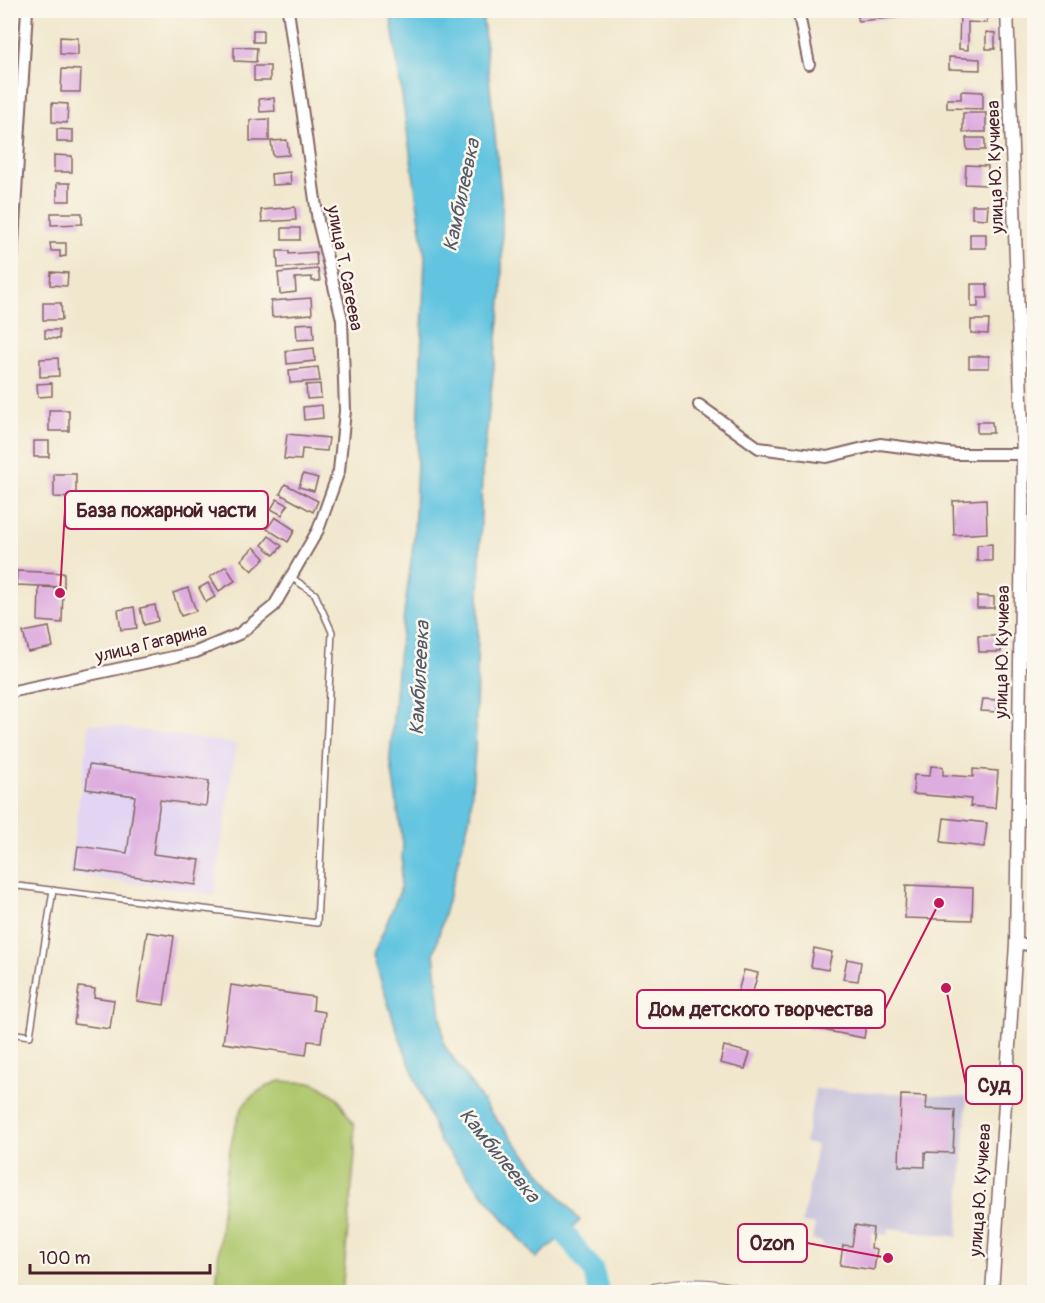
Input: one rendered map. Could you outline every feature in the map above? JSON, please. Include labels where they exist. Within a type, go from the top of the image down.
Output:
[{"type":"main road","points":[[648,1293],[674,1290],[719,1290],[736,1293]]},
{"type":"street","points":[[10,292],[27,10]]},
{"type":"street","name":"улица Т. Сагеева","points":[[288,10],[318,221],[342,320],[345,411],[339,471],[318,530]]},
{"type":"street","points":[[798,10],[809,64]]},
{"type":"street","name":"улица Ю. Кучиева","points":[[992,1293],[1016,944],[1029,454],[1007,10]]},
{"type":"street","points":[[699,405],[759,448],[827,457],[880,444],[956,454],[1029,454]]},
{"type":"street","name":"улица Гагарина","points":[[10,692],[196,652],[239,634],[274,606],[318,530]]},
{"type":"street","points":[[1016,944],[1035,945]]},
{"type":"lane","points":[[10,885],[317,923],[332,632],[315,594],[291,578]]},
{"type":"lane","points":[[10,1033],[30,1036],[53,890]]},
{"type":"shaded area","points":[[90,723],[236,744],[214,895],[69,874]]},
{"type":"shaded area","points":[[815,1089],[967,1097],[958,1237],[889,1228],[887,1235],[866,1232],[863,1249],[823,1246],[822,1242],[812,1240],[815,1225],[802,1223],[817,1145],[805,1143]]},
{"type":"green space","points":[[279,1081],[315,1083],[337,1097],[354,1125],[355,1154],[342,1292],[216,1292],[227,1165],[238,1118],[252,1096]]},
{"type":"water","points":[[390,11],[482,11],[502,204],[502,293],[482,473],[475,749],[470,816],[434,953],[444,1045],[491,1113],[580,1221],[536,1258],[440,1142],[397,1031],[373,956],[400,891],[403,845],[390,757],[398,659],[414,539],[425,257]]},
{"type":"building","points":[[857,10],[923,10],[924,15],[858,21]]},
{"type":"building","points":[[960,10],[987,10],[987,23],[968,22],[968,50],[959,49]]},
{"type":"building","points":[[253,30],[263,30],[263,42],[253,42]]},
{"type":"building","points":[[986,32],[995,33],[995,49],[986,49]]},
{"type":"building","points":[[60,37],[78,38],[78,55],[60,54]]},
{"type":"building","points":[[234,47],[257,48],[256,62],[234,61]]},
{"type":"building","points":[[949,57],[980,59],[980,70],[949,69]]},
{"type":"building","points":[[254,66],[270,66],[270,81],[254,81]]},
{"type":"building","points":[[62,69],[81,70],[80,92],[61,92]]},
{"type":"building","points":[[961,91],[983,92],[983,109],[947,108],[947,99],[961,99]]},
{"type":"building","points":[[274,98],[275,111],[260,112],[259,99]]},
{"type":"building","points":[[52,103],[68,104],[67,123],[52,122]]},
{"type":"building","points":[[963,113],[986,113],[986,132],[963,132]]},
{"type":"building","points":[[269,119],[269,141],[250,141],[250,120]]},
{"type":"building","points":[[57,129],[73,130],[73,142],[57,142]]},
{"type":"building","points":[[966,138],[985,138],[985,150],[967,150]]},
{"type":"building","points":[[287,140],[289,155],[273,156],[271,141]]},
{"type":"building","points":[[54,155],[72,156],[72,172],[54,172]]},
{"type":"building","points":[[966,165],[988,166],[987,185],[965,184]]},
{"type":"building","points":[[290,172],[291,184],[272,185],[271,174]]},
{"type":"building","points":[[57,183],[70,183],[70,201],[57,201]]},
{"type":"building","points":[[972,205],[988,205],[987,219],[972,218]]},
{"type":"building","points":[[295,207],[296,220],[262,222],[261,210]]},
{"type":"building","points":[[51,213],[82,213],[82,224],[51,225]]},
{"type":"building","points":[[282,228],[300,228],[300,240],[282,240]]},
{"type":"building","points":[[970,234],[986,234],[986,248],[970,248]]},
{"type":"building","points":[[50,243],[66,243],[66,256],[60,257],[60,251],[51,251]]},
{"type":"building","points":[[277,251],[289,251],[289,254],[316,252],[317,265],[278,268]]},
{"type":"building","points":[[318,269],[320,281],[312,281],[312,277],[295,278],[296,292],[280,294],[278,273]]},
{"type":"building","points":[[51,272],[68,273],[67,286],[50,285]]},
{"type":"building","points":[[971,284],[987,284],[988,298],[978,298],[978,307],[971,307]]},
{"type":"building","points":[[311,298],[312,314],[272,317],[271,301]]},
{"type":"building","points":[[43,303],[61,303],[62,320],[43,320]]},
{"type":"building","points":[[971,320],[989,320],[988,334],[971,333]]},
{"type":"building","points":[[313,323],[314,339],[297,340],[296,324]]},
{"type":"building","points":[[45,330],[59,330],[59,339],[45,338]]},
{"type":"building","points":[[314,348],[315,361],[287,364],[286,351]]},
{"type":"building","points":[[969,356],[989,356],[989,368],[969,368]]},
{"type":"building","points":[[58,358],[59,376],[40,377],[40,359]]},
{"type":"building","points":[[318,367],[320,381],[290,383],[289,370]]},
{"type":"building","points":[[52,383],[52,396],[38,397],[37,384]]},
{"type":"building","points":[[320,384],[321,398],[307,399],[306,385]]},
{"type":"building","points":[[322,405],[323,418],[304,420],[303,407]]},
{"type":"building","points":[[49,410],[69,410],[69,431],[49,431]]},
{"type":"building","points":[[977,422],[992,422],[993,433],[977,433]]},
{"type":"building","points":[[287,434],[329,438],[327,451],[302,449],[301,460],[284,459]]},
{"type":"building","points":[[34,441],[49,441],[49,457],[34,457]]},
{"type":"building","points":[[54,474],[76,474],[76,498],[54,497]]},
{"type":"building","points":[[303,474],[318,478],[314,491],[299,487]]},
{"type":"building","points":[[285,484],[318,501],[313,512],[280,494]]},
{"type":"building","points":[[277,499],[288,505],[282,515],[271,509]]},
{"type":"building","points":[[986,499],[987,533],[954,535],[953,501]]},
{"type":"building","points":[[275,517],[295,530],[288,542],[267,529]]},
{"type":"building","points":[[269,536],[282,546],[274,555],[262,545]]},
{"type":"building","points":[[992,544],[992,561],[977,561],[977,545]]},
{"type":"building","points":[[254,547],[265,558],[252,571],[241,560]]},
{"type":"building","points":[[226,566],[235,581],[219,591],[210,577]]},
{"type":"building","points":[[17,571],[64,573],[64,587],[16,585]]},
{"type":"building","points":[[208,583],[215,597],[206,602],[199,588]]},
{"type":"building","points":[[39,587],[63,588],[62,623],[38,621]]},
{"type":"building","points":[[188,588],[196,611],[181,616],[173,593]]},
{"type":"building","points":[[977,596],[994,597],[994,608],[977,608]]},
{"type":"building","points":[[155,605],[158,621],[144,625],[140,608]]},
{"type":"building","points":[[134,607],[137,628],[121,630],[118,610]]},
{"type":"building","points":[[49,627],[53,647],[28,652],[23,632]]},
{"type":"building","points":[[978,636],[1001,636],[1001,652],[979,652]]},
{"type":"building","points":[[983,699],[998,700],[997,712],[981,711]]},
{"type":"building","points":[[89,765],[209,781],[206,806],[160,800],[153,854],[200,860],[196,885],[75,868],[78,846],[127,853],[135,796],[86,789]]},
{"type":"building","points":[[931,766],[943,767],[943,775],[973,777],[973,769],[998,771],[995,808],[970,806],[971,799],[913,794],[914,775],[930,776]]},
{"type":"building","points":[[944,818],[987,823],[984,847],[941,842]]},
{"type":"building","points":[[906,885],[973,888],[972,920],[905,918]]},
{"type":"building","points":[[147,932],[174,936],[164,1005],[137,1001]]},
{"type":"building","points":[[814,948],[832,952],[828,970],[811,967]]},
{"type":"building","points":[[847,959],[861,962],[858,981],[843,979]]},
{"type":"building","points":[[744,970],[758,973],[747,1014],[733,1010]]},
{"type":"building","points":[[231,985],[314,997],[313,1010],[325,1012],[321,1042],[308,1041],[306,1055],[223,1043]]},
{"type":"building","points":[[79,987],[95,989],[94,997],[114,1000],[110,1029],[74,1024]]},
{"type":"building","points":[[805,1008],[867,1020],[864,1038],[801,1026]]},
{"type":"building","points":[[724,1046],[750,1053],[745,1069],[720,1063]]},
{"type":"building","points":[[901,1095],[927,1096],[926,1109],[955,1110],[953,1153],[925,1152],[925,1167],[899,1166]]},
{"type":"building","points":[[855,1225],[873,1228],[871,1248],[877,1249],[874,1270],[840,1265],[843,1245],[852,1246]]},
{"type":"waterway","name":"Камбилеевка","points":[[549,1213],[593,1270],[599,1292]]},
{"type":"place","name":"База пожарной части","points":[[60,593]]},
{"type":"place","name":"Дом детского творчества","points":[[939,903]]},
{"type":"place","name":"Суд","points":[[946,988]]},
{"type":"place","name":"Ozon","points":[[888,1258]]}]
